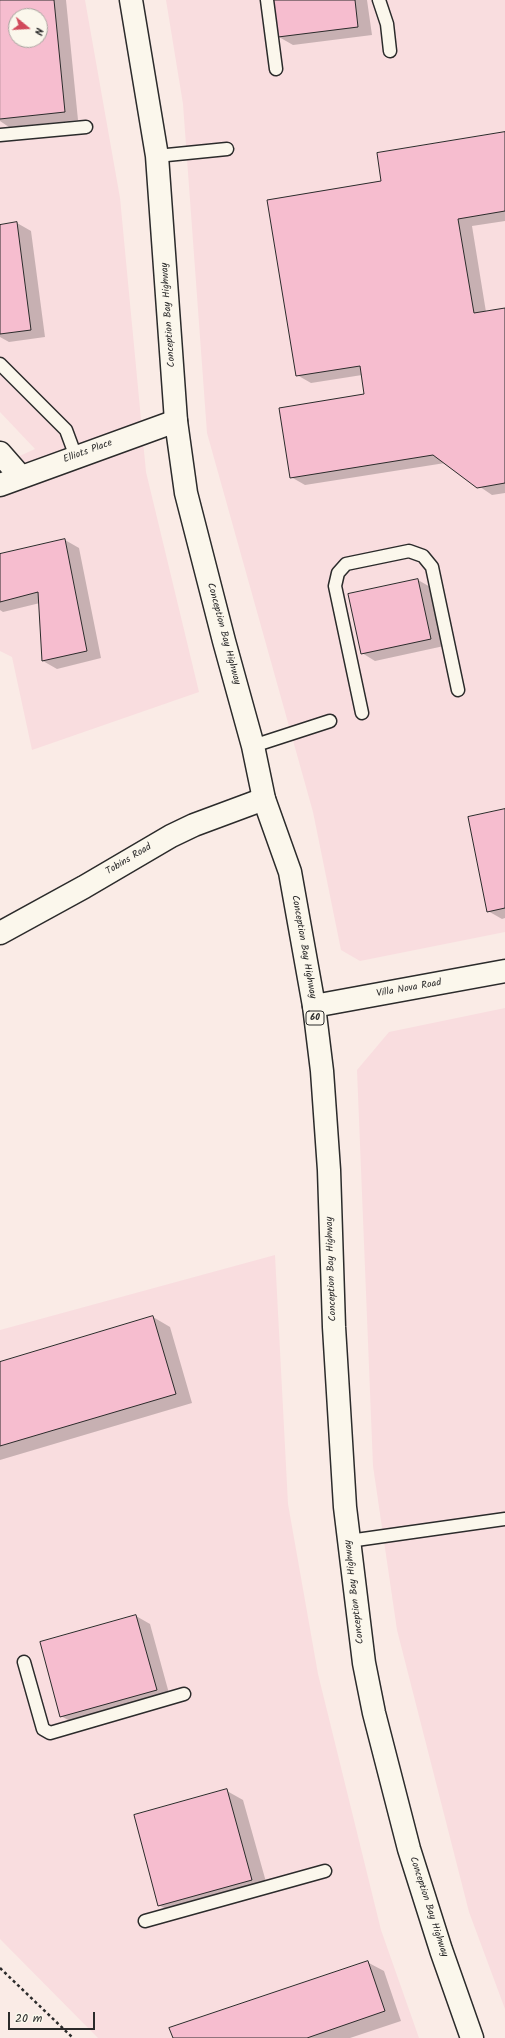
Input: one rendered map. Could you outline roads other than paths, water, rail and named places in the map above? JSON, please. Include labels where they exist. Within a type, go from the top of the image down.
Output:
[{"type":"main road","name":"Conception Bay Highway","points":[[131,0],[156,156],[176,421],[186,493],[222,634],[253,746],[264,799],[290,872],[314,1006],[322,1071],[328,1163],[337,1402],[345,1508],[364,1663],[398,1812],[441,1950],[472,2038]]},
{"type":"main road","name":"Elliots Place","points":[[0,485],[176,421]]},
{"type":"main road","points":[[0,453],[21,477]]},
{"type":"main road","name":"Tobins Road","points":[[0,933],[84,887],[171,836],[194,825],[264,799]]},
{"type":"main road","name":"Villa Nova Road","points":[[314,1006],[505,971]]},
{"type":"lane","points":[[267,0],[276,69]]},
{"type":"lane","points":[[379,0],[387,24],[390,51]]},
{"type":"lane","points":[[0,135],[86,127]]},
{"type":"lane","points":[[156,156],[227,149]]},
{"type":"lane","points":[[0,364],[66,430],[76,457]]},
{"type":"lane","points":[[362,713],[335,586],[338,573],[346,564],[409,551],[423,556],[432,567],[458,690]]},
{"type":"lane","points":[[253,746],[330,721]]},
{"type":"lane","points":[[349,1541],[505,1519]]},
{"type":"lane","points":[[24,1662],[43,1729],[50,1733],[184,1694]]},
{"type":"lane","points":[[144,1921],[325,1871]]}]
